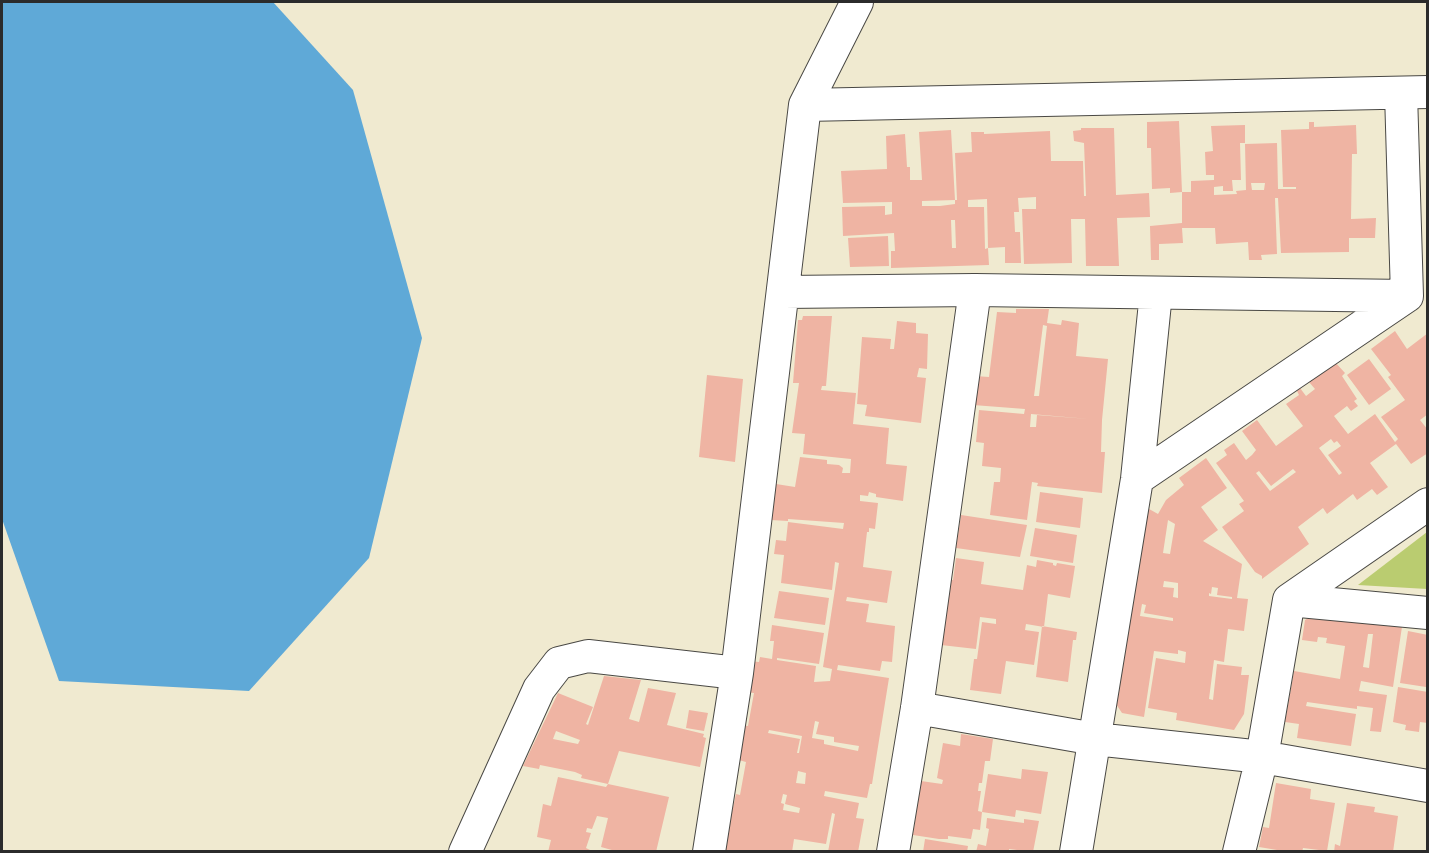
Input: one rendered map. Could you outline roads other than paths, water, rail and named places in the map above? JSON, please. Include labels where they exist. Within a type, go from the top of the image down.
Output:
[{"type":"street","points":[[709,852],[737,673],[805,105],[857,2]]},
{"type":"street","points":[[805,105],[1414,93],[1407,296]]},
{"type":"street","points":[[784,292],[975,290],[1407,296]]},
{"type":"street","points":[[893,852],[916,708],[975,290]]},
{"type":"street","points":[[1076,852],[1137,479],[1155,293]]},
{"type":"street","points":[[1137,479],[1407,296]]},
{"type":"street","points":[[1239,852],[1262,757],[1290,600],[1428,504]]},
{"type":"street","points":[[1290,600],[1428,613]]},
{"type":"street","points":[[465,852],[538,689],[559,663],[588,656],[737,673]]},
{"type":"street","points":[[916,708],[1095,739],[1262,757],[1428,786]]},
{"type":"water","points":[[2,2],[273,2],[353,90],[422,338],[369,558],[249,691],[59,681],[2,519]]}]
